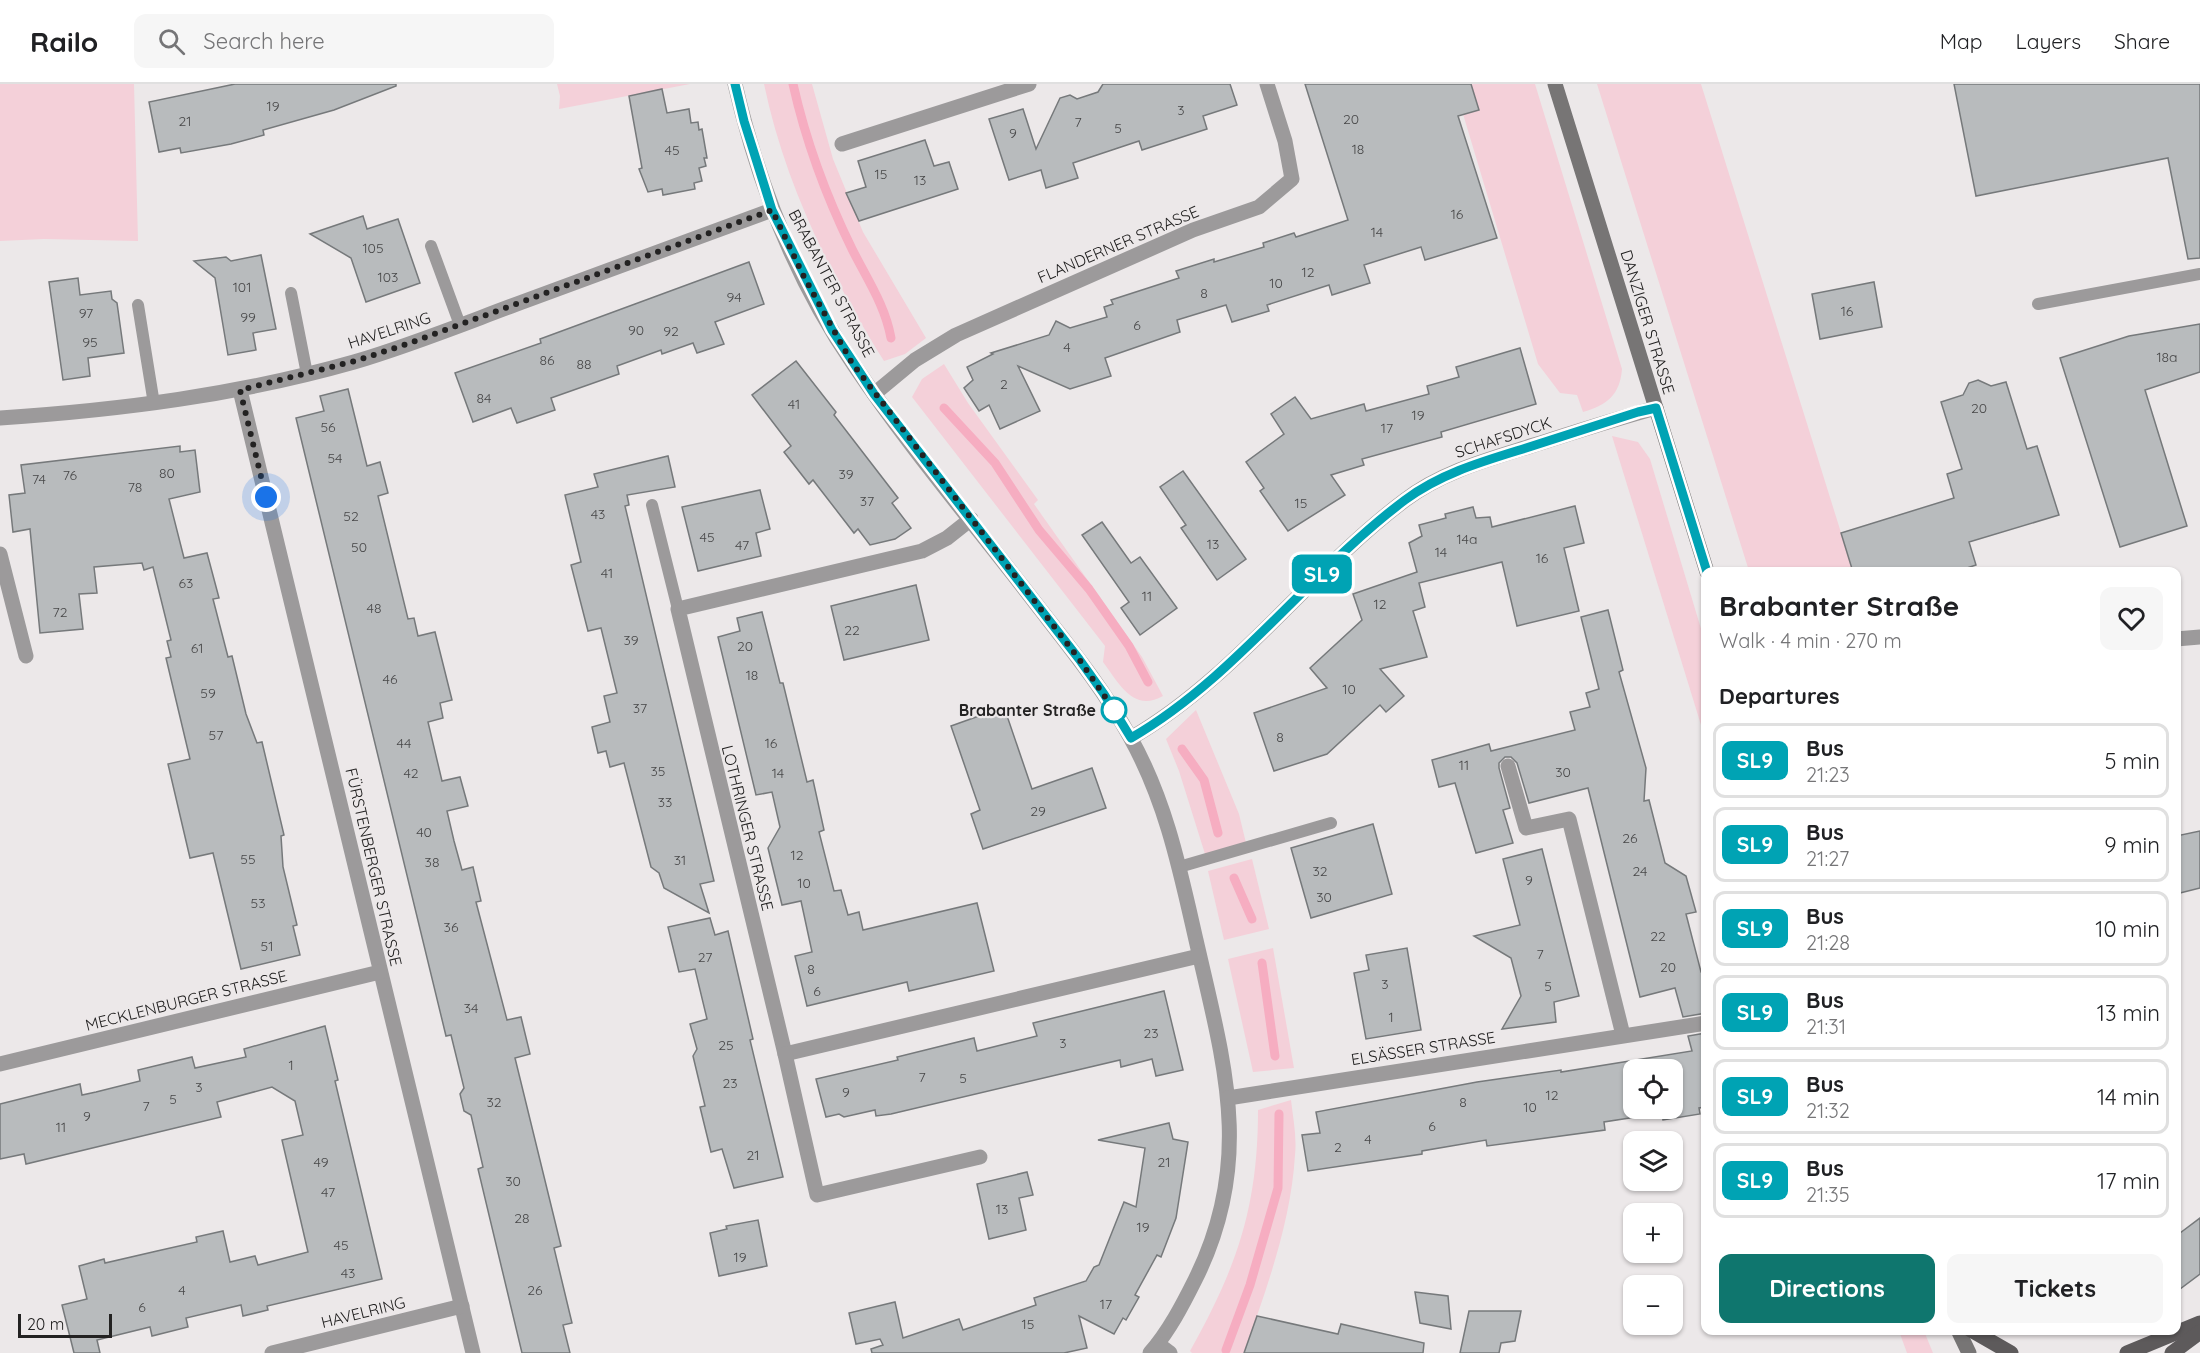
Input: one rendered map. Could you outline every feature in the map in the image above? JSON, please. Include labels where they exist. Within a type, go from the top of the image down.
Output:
[{"type":"main road","points":[[2181,1331],[2200,1323]]},
{"type":"main road","points":[[2172,1353],[2200,1332]]},
{"type":"main road","points":[[1980,1335],[2011,1353]]},
{"type":"main road","points":[[2127,1353],[2171,1335]]},
{"type":"street","name":"BRABANTER STRASSE","points":[[735,84],[772,210],[832,330],[874,394],[1092,676],[1131,738],[1151,778],[1168,822],[1199,956],[1228,1098],[1231,1135],[1223,1212],[1212,1246],[1160,1350]]},
{"type":"street","points":[[842,144],[1029,84]]},
{"type":"street","name":"FLANDERNER STRASSE","points":[[874,394],[915,360],[956,334],[1193,230],[1259,207],[1292,179],[1285,141],[1267,84]]},
{"type":"street","name":"DANZIGER STRASSE","points":[[1555,84],[1705,567]]},
{"type":"street","name":"HAVELRING","points":[[0,418],[110,410],[154,404],[240,390],[307,374],[355,361],[460,326],[772,210]]},
{"type":"street","name":"FÜRSTENBERGER STRASSE","points":[[240,390],[473,1353]]},
{"type":"street","name":"SCHAFSDYCK","points":[[1131,738],[1154,725],[1192,696],[1382,519],[1427,485],[1488,460],[1656,408]]},
{"type":"street","points":[[678,609],[922,551],[947,538],[970,519]]},
{"type":"street","points":[[0,554],[26,656]]},
{"type":"street","name":"LOTHRINGER STRASSE","points":[[678,609],[817,1195],[980,1157]]},
{"type":"street","points":[[2181,639],[2200,637]]},
{"type":"street","points":[[1508,766],[1526,828],[1569,819],[1623,1035]]},
{"type":"street","points":[[785,1054],[1199,956]]},
{"type":"street","name":"MECKLENBURGER STRASSE","points":[[0,1064],[380,972]]},
{"type":"street","name":"ELSÄSSER STRASSE","points":[[1228,1098],[1701,1024]]},
{"type":"street","name":"HAVELRING","points":[[272,1353],[462,1306]]},
{"type":"street","points":[[1960,1335],[1969,1353]]},
{"type":"lane","points":[[431,246],[460,326]]},
{"type":"lane","points":[[2038,304],[2200,274]]},
{"type":"lane","points":[[291,293],[307,374]]},
{"type":"lane","points":[[138,305],[154,404]]},
{"type":"lane","name":"LOTHRINGER STRASSE","points":[[652,504],[678,609]]},
{"type":"lane","points":[[1179,867],[1331,823]]},
{"type":"shaded area","points":[[0,84],[134,84],[138,241],[44,239],[0,241]]},
{"type":"shaded area","points":[[557,84],[690,84],[559,109],[560,96]]},
{"type":"shaded area","points":[[764,84],[812,84],[833,159],[863,232],[926,338],[905,354],[884,361],[845,296],[797,193],[773,121]]},
{"type":"shaded area","points":[[1453,84],[1535,84],[1622,369],[1615,392],[1611,398],[1599,406],[1583,412],[1577,395],[1560,393],[1538,364],[1463,114],[1479,110],[1471,85]]},
{"type":"shaded area","points":[[1597,84],[1701,84],[1852,567],[1748,567]]},
{"type":"shaded area","points":[[944,364],[968,403],[1038,500],[1034,504],[1142,657],[1163,696],[1143,701],[1135,698],[1121,686],[1103,662],[1105,646],[912,397],[922,379]]},
{"type":"shaded area","points":[[1612,436],[1638,442],[1650,459],[1701,629],[1701,725]]},
{"type":"shaded area","points":[[1196,710],[1239,814],[1246,843],[1205,854],[1179,771],[1166,739]]},
{"type":"shaded area","points":[[1252,859],[1269,929],[1224,940],[1208,871]]},
{"type":"shaded area","points":[[1273,948],[1294,1068],[1253,1072],[1228,959]]},
{"type":"shaded area","points":[[1291,1100],[1295,1148],[1293,1180],[1276,1256],[1244,1353],[1192,1353],[1190,1351],[1220,1292],[1242,1235],[1254,1177],[1258,1110]]},
{"type":"shaded area","points":[[1900,1335],[1926,1335],[1933,1353],[1907,1353]]},
{"type":"building","points":[[235,84],[396,84],[396,86],[334,110],[263,130],[264,135],[231,144],[181,153],[180,148],[159,152],[149,102]]},
{"type":"building","points":[[1103,84],[1230,84],[1237,105],[1203,116],[1207,129],[1142,150],[1139,141],[1073,163],[1078,178],[1046,188],[1041,170],[1009,180],[989,119],[1023,109],[1036,149],[1060,98],[1070,95],[1077,99],[1098,92]]},
{"type":"building","points":[[1305,84],[1471,84],[1479,110],[1458,116],[1497,238],[1425,260],[1421,247],[1364,265],[1370,283],[1332,295],[1329,285],[1267,305],[1269,311],[1232,322],[1226,305],[1177,320],[1180,332],[1105,358],[1111,376],[1070,389],[1018,366],[1040,411],[1000,429],[989,405],[979,411],[964,388],[973,380],[967,367],[993,354],[991,353],[1049,335],[1056,321],[1070,328],[1107,317],[1104,307],[1113,304],[1111,300],[1179,278],[1176,271],[1264,247],[1263,243],[1294,233],[1296,237],[1348,220]]},
{"type":"building","points":[[1954,84],[2200,84],[2200,258],[2188,259],[2168,158],[1976,196]]},
{"type":"building","points":[[662,89],[667,113],[689,109],[691,123],[698,122],[699,130],[702,129],[707,158],[704,158],[706,166],[699,168],[702,181],[694,183],[695,189],[663,195],[662,189],[648,192],[639,169],[642,168],[629,96]]},
{"type":"building","points":[[925,140],[934,166],[949,162],[958,189],[859,221],[846,193],[866,187],[858,161]]},
{"type":"building","points":[[363,216],[367,229],[398,219],[420,283],[366,302],[351,258],[310,234]]},
{"type":"building","points":[[261,255],[276,329],[253,333],[256,350],[228,355],[215,278],[194,261],[226,257],[231,261]]},
{"type":"building","points":[[749,262],[764,304],[715,322],[724,344],[697,353],[693,343],[662,354],[661,350],[617,366],[619,374],[551,398],[555,410],[517,423],[511,408],[473,422],[455,373],[541,343],[540,339]]},
{"type":"building","points":[[78,278],[80,295],[111,291],[112,299],[117,303],[124,353],[88,358],[90,376],[63,380],[49,282]]},
{"type":"building","points":[[1874,282],[1882,327],[1820,339],[1812,294]]},
{"type":"building","points":[[2200,324],[2200,372],[2145,390],[2187,526],[2120,547],[2060,358],[2129,336]]},
{"type":"building","points":[[1520,348],[1536,404],[1441,432],[1442,437],[1362,459],[1364,465],[1331,475],[1345,495],[1288,531],[1260,491],[1264,488],[1246,462],[1284,434],[1271,414],[1295,397],[1311,419],[1364,404],[1366,411],[1429,394],[1427,386],[1459,377],[1456,367]]},
{"type":"building","points":[[796,361],[898,498],[892,503],[911,528],[895,539],[870,545],[858,529],[854,533],[813,480],[809,484],[784,452],[791,446],[752,395]]},
{"type":"building","points":[[1978,380],[1991,386],[2006,382],[2027,449],[2037,446],[2059,515],[1969,542],[1976,565],[1970,567],[1851,567],[1841,533],[1954,498],[1947,474],[1962,469],[1941,402],[1963,395],[1969,383]]},
{"type":"building","points":[[348,389],[367,466],[380,462],[388,493],[378,496],[408,619],[414,618],[418,636],[435,632],[452,700],[440,703],[443,718],[428,722],[442,781],[460,777],[468,806],[447,811],[454,841],[462,870],[473,867],[481,901],[476,902],[507,1020],[521,1017],[530,1054],[515,1058],[561,1246],[554,1248],[572,1323],[563,1325],[570,1353],[522,1353],[478,1169],[483,1167],[471,1115],[464,1111],[460,1094],[464,1088],[451,1035],[446,1036],[296,418],[324,411],[320,396]]},
{"type":"building","points":[[180,446],[180,452],[195,450],[200,492],[169,499],[184,558],[207,553],[219,598],[213,599],[228,657],[232,656],[246,714],[257,743],[262,742],[284,835],[281,836],[283,867],[297,925],[293,926],[300,955],[241,969],[213,853],[190,858],[168,764],[190,759],[166,658],[171,657],[167,641],[171,640],[153,567],[144,570],[142,563],[94,567],[97,593],[79,594],[83,629],[40,633],[30,529],[13,532],[9,495],[25,493],[21,465]]},
{"type":"building","points":[[668,456],[675,487],[627,495],[629,505],[625,506],[714,881],[700,884],[709,913],[664,888],[659,873],[651,867],[624,763],[610,767],[606,751],[598,753],[592,727],[610,722],[604,696],[617,693],[601,628],[588,631],[571,565],[581,562],[565,495],[598,487],[594,474]]},
{"type":"building","points":[[1183,471],[1246,559],[1217,580],[1181,528],[1186,525],[1160,487]]},
{"type":"building","points":[[760,490],[770,529],[756,533],[761,556],[698,571],[682,507]]},
{"type":"building","points":[[1575,506],[1584,543],[1564,548],[1579,611],[1517,626],[1502,562],[1419,583],[1425,607],[1413,611],[1427,657],[1380,669],[1404,696],[1386,712],[1380,705],[1327,754],[1274,771],[1254,713],[1327,688],[1310,668],[1362,620],[1353,594],[1417,572],[1409,543],[1422,536],[1419,525],[1446,518],[1445,514],[1473,507],[1476,518],[1490,517],[1492,527]]},
{"type":"building","points":[[1102,522],[1131,563],[1140,557],[1177,608],[1140,635],[1121,608],[1129,602],[1082,535]]},
{"type":"building","points":[[916,585],[929,640],[844,660],[831,606]]},
{"type":"building","points":[[1608,610],[1623,670],[1619,672],[1646,768],[1644,801],[1649,800],[1665,863],[1686,876],[1696,912],[1686,914],[1701,972],[1701,1014],[1683,1017],[1675,988],[1640,997],[1588,788],[1529,803],[1517,763],[1511,757],[1505,757],[1499,763],[1499,768],[1510,808],[1503,810],[1513,843],[1476,853],[1455,783],[1439,787],[1432,760],[1489,744],[1491,751],[1575,730],[1570,712],[1590,707],[1586,693],[1599,689],[1581,617]]},
{"type":"building","points":[[762,612],[780,683],[783,683],[807,782],[813,780],[824,830],[819,832],[834,891],[841,890],[848,915],[859,912],[863,930],[977,903],[994,971],[909,991],[907,982],[807,1006],[795,956],[812,952],[801,901],[782,905],[768,848],[780,827],[772,792],[756,795],[718,637],[740,631],[737,618]]},
{"type":"building","points":[[1004,707],[1032,789],[1092,768],[1106,808],[983,849],[971,814],[980,810],[951,726]]},
{"type":"building","points":[[1373,824],[1392,894],[1311,918],[1291,848]]},
{"type":"building","points":[[2200,831],[2200,888],[2181,893],[2181,835]]},
{"type":"building","points":[[1542,849],[1579,996],[1554,1002],[1556,1022],[1502,1029],[1521,996],[1511,958],[1474,936],[1520,925],[1503,859]]},
{"type":"building","points":[[710,918],[715,935],[728,931],[753,1039],[750,1040],[783,1177],[734,1188],[722,1149],[711,1152],[700,1107],[705,1106],[693,1056],[697,1049],[690,1024],[707,1019],[695,969],[679,972],[668,927]]},
{"type":"building","points":[[1407,948],[1421,1030],[1366,1039],[1354,973],[1369,970],[1366,955]]},
{"type":"building","points":[[1164,991],[1183,1070],[1156,1076],[1152,1059],[1121,1067],[1120,1060],[891,1114],[876,1116],[875,1110],[844,1117],[839,1114],[826,1117],[816,1079],[898,1060],[897,1057],[974,1038],[977,1051],[1037,1036],[1033,1023]]},
{"type":"building","points":[[325,1026],[338,1080],[335,1081],[382,1279],[267,1306],[268,1310],[243,1316],[241,1305],[186,1318],[188,1327],[152,1336],[150,1327],[97,1340],[100,1353],[74,1353],[62,1305],[87,1299],[79,1266],[104,1259],[105,1263],[197,1242],[196,1237],[223,1231],[230,1262],[255,1256],[258,1265],[308,1252],[282,1140],[303,1135],[295,1101],[272,1087],[217,1102],[221,1117],[26,1164],[24,1154],[0,1159],[0,1104],[80,1084],[82,1095],[96,1092],[140,1081],[138,1070],[192,1057],[195,1068],[246,1057],[244,1049]]},
{"type":"building","points":[[1701,1034],[1700,1114],[1683,1117],[1683,1059],[1642,1059],[1692,1051],[1688,1036]]},
{"type":"building","points":[[1623,1062],[1623,1119],[1604,1122],[1605,1130],[1487,1146],[1486,1140],[1422,1151],[1422,1154],[1308,1171],[1302,1135],[1320,1133],[1316,1112],[1477,1082],[1561,1070],[1561,1072]]},
{"type":"building","points":[[1169,1123],[1173,1139],[1188,1142],[1176,1218],[1161,1257],[1157,1255],[1135,1295],[1139,1297],[1126,1320],[1123,1318],[1114,1334],[1079,1316],[1087,1348],[1064,1353],[872,1353],[871,1349],[883,1345],[880,1339],[856,1344],[849,1313],[895,1302],[903,1338],[959,1319],[963,1330],[1036,1305],[1034,1298],[1086,1281],[1094,1267],[1099,1265],[1124,1202],[1136,1207],[1145,1148],[1098,1140]]},
{"type":"building","points":[[1027,1172],[1033,1195],[1019,1198],[1026,1230],[989,1239],[977,1184]]},
{"type":"building","points":[[2200,1218],[2200,1274],[2181,1288],[2181,1232]]},
{"type":"building","points":[[758,1220],[767,1266],[719,1276],[710,1233],[727,1229],[726,1226]]},
{"type":"building","points":[[1415,1292],[1448,1296],[1451,1329],[1420,1323]]},
{"type":"building","points":[[1469,1311],[1521,1311],[1515,1341],[1501,1343],[1499,1353],[1460,1353]]},
{"type":"building","points":[[1257,1316],[1338,1334],[1341,1324],[1424,1343],[1423,1353],[1244,1353]]},
{"type":"waterway","points":[[793,84],[804,127],[825,189],[880,303],[891,338]]},
{"type":"waterway","points":[[944,408],[995,463],[1039,530],[1089,589],[1129,646],[1148,682]]},
{"type":"waterway","points":[[1182,749],[1204,780],[1218,833]]},
{"type":"waterway","points":[[1234,878],[1252,919]]},
{"type":"waterway","points":[[1262,963],[1275,1056]]},
{"type":"waterway","points":[[1226,1350],[1250,1285],[1278,1188],[1279,1114]]},
{"type":"bus line","name":"SL9","points":[[735,84],[755,159],[772,210],[832,330],[874,394],[1079,659],[1131,738],[1154,725],[1192,696],[1382,519],[1427,485],[1488,460],[1638,412],[1656,408],[1705,567]]},
{"type":"place","name":"Brabanter Straße","points":[[1114,710]]},
{"type":"route","points":[[266,497],[240,390],[355,361],[407,344],[772,210],[803,275],[852,363],[1079,659],[1114,710]]}]
